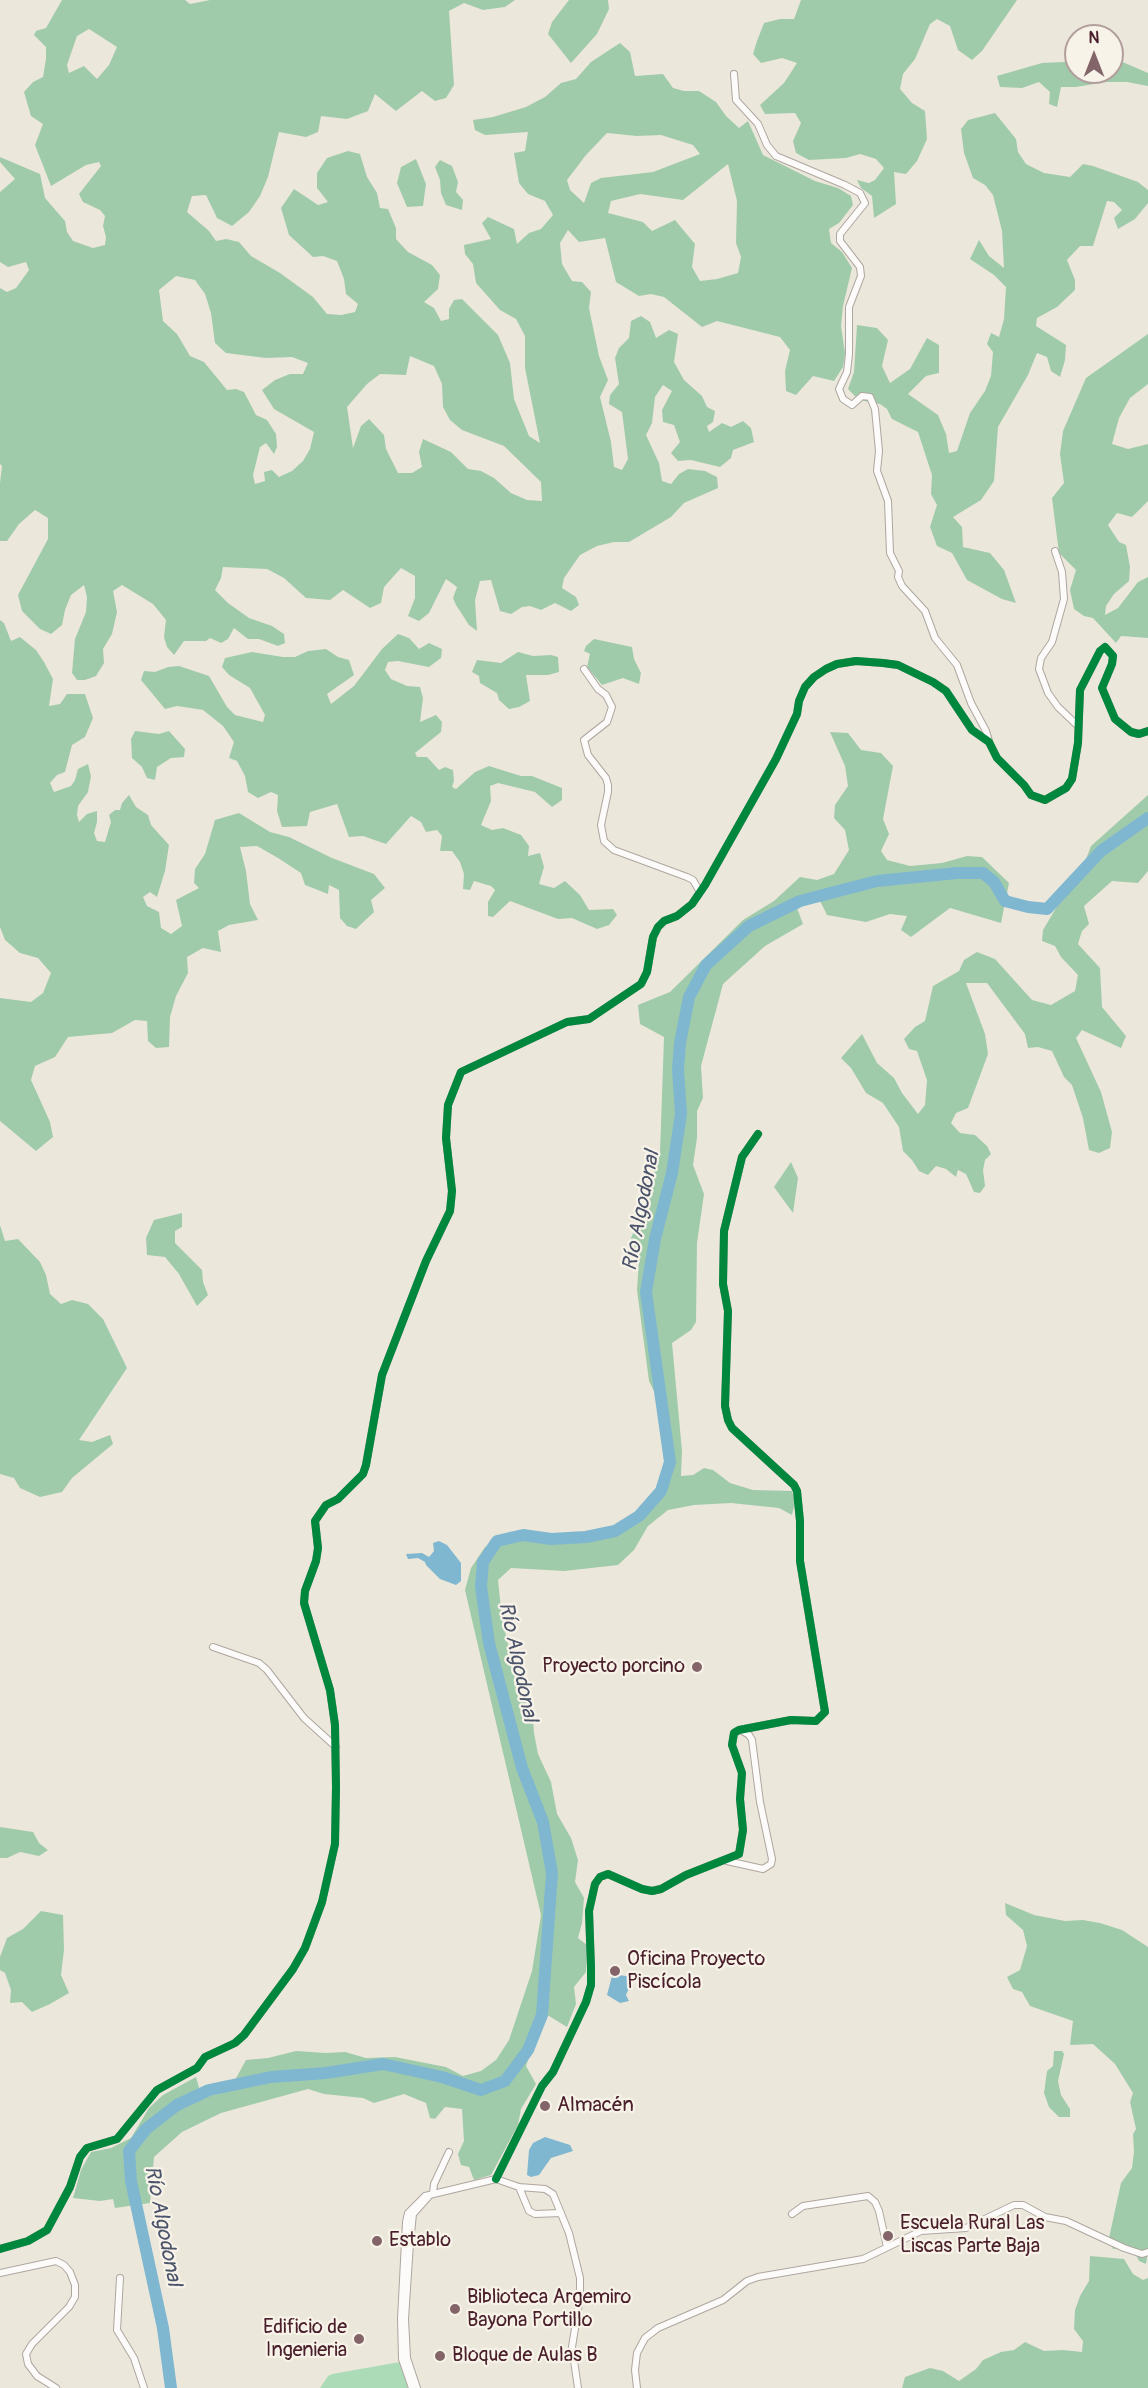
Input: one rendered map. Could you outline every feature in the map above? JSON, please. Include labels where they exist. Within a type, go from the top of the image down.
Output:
[{"type":"street","points":[[734,74],[736,100],[758,124],[767,145],[776,156],[845,185],[860,193],[865,203],[840,234],[840,241],[860,267],[861,276],[849,307],[847,372],[839,389],[843,399],[852,405],[862,396],[870,397],[875,409],[879,451],[878,471],[888,501],[890,553],[899,570],[898,577],[902,586],[925,611],[935,638],[957,665],[971,703],[997,758],[1031,795],[1045,800],[1066,788],[1072,779],[1078,743],[1080,690],[1100,651],[1105,647],[1113,656],[1113,664],[1102,688],[1115,719],[1131,732],[1139,734],[1148,731]]},
{"type":"street","points":[[1055,551],[1062,572],[1064,598],[1052,642],[1041,658],[1039,669],[1048,693],[1058,707],[1078,726]]},
{"type":"street","points":[[0,2249],[28,2241],[46,2230],[70,2187],[80,2157],[87,2148],[117,2139],[157,2090],[197,2068],[206,2057],[235,2043],[244,2035],[293,1969],[305,1948],[322,1902],[335,1844],[336,1747],[330,1690],[304,1603],[305,1591],[316,1561],[318,1548],[315,1521],[326,1505],[338,1499],[363,1474],[382,1375],[426,1261],[450,1211],[452,1191],[446,1138],[448,1105],[461,1072],[567,1022],[589,1019],[641,984],[646,972],[653,937],[658,927],[663,921],[677,916],[692,904],[700,892],[776,759],[797,714],[805,687],[826,669],[837,664],[856,661],[898,665],[921,675],[946,691],[972,730],[989,742]]},
{"type":"street","points":[[584,669],[598,689],[606,695],[612,707],[607,722],[584,740],[588,755],[608,784],[601,825],[604,841],[614,850],[693,880],[700,892]]},
{"type":"street","points":[[496,2179],[542,2086],[553,2072],[586,2002],[591,1985],[590,1911],[595,1884],[600,1877],[608,1874],[633,1886],[652,1891],[739,1854],[742,1773],[736,1760],[731,1738],[739,1730],[799,1719],[816,1720],[825,1712],[800,1561],[797,1491],[794,1485],[732,1428],[725,1406],[728,1311],[723,1284],[724,1231],[742,1157],[758,1134]]},
{"type":"street","points":[[213,1647],[259,1663],[304,1718],[336,1747]]},
{"type":"street","points":[[726,1861],[763,1869],[768,1868],[772,1859],[760,1802],[752,1740],[749,1735],[739,1730]]},
{"type":"street","points":[[431,2194],[449,2152]]},
{"type":"street","points":[[412,2388],[402,2359],[408,2213],[425,2196],[496,2179],[519,2187],[545,2189],[553,2194],[561,2213],[577,2260],[580,2278],[572,2347],[578,2388]]},
{"type":"street","points":[[519,2187],[530,2211],[535,2214],[561,2213]]},
{"type":"street","points":[[792,2214],[803,2206],[868,2196],[875,2202],[879,2211],[887,2247]]},
{"type":"street","points":[[637,2388],[635,2370],[637,2353],[645,2338],[658,2328],[723,2300],[736,2288],[758,2277],[862,2259],[921,2230],[966,2228],[1006,2208],[1023,2205],[1045,2217],[1066,2221],[1124,2248],[1142,2254],[1148,2252]]},
{"type":"street","points":[[0,2273],[56,2261],[70,2272],[75,2285],[75,2297],[69,2307],[32,2344],[26,2354],[28,2364],[37,2376],[56,2388]]},
{"type":"street","points":[[120,2278],[117,2330],[135,2362],[144,2388]]},
{"type":"street","points":[[404,2337],[407,2358],[417,2388]]},
{"type":"green space","points":[[62,0],[185,0],[190,4],[210,0],[515,0],[505,7],[483,10],[464,3],[449,11],[454,85],[446,98],[435,101],[422,91],[396,111],[375,94],[368,111],[347,119],[321,116],[318,132],[306,137],[279,132],[268,177],[260,196],[249,212],[232,226],[217,218],[206,195],[192,196],[187,212],[209,231],[216,241],[226,239],[239,242],[251,256],[280,273],[313,297],[327,314],[341,315],[355,312],[358,304],[346,294],[344,279],[337,261],[323,256],[313,257],[289,235],[281,208],[294,189],[318,205],[328,202],[317,188],[317,173],[327,158],[348,151],[360,154],[367,177],[377,193],[380,208],[388,209],[396,228],[396,239],[408,252],[432,265],[440,275],[438,289],[424,302],[434,308],[441,321],[449,319],[449,309],[454,300],[462,299],[498,335],[510,363],[514,399],[529,436],[540,443],[525,368],[525,336],[516,319],[500,310],[476,283],[473,264],[465,254],[464,245],[491,239],[482,223],[488,217],[514,229],[517,244],[529,233],[541,229],[553,215],[545,201],[528,194],[519,183],[514,153],[525,151],[528,132],[485,135],[475,130],[473,120],[493,117],[526,107],[545,97],[561,83],[576,79],[591,62],[620,43],[630,52],[635,76],[663,74],[673,88],[699,91],[716,102],[739,128],[748,121],[763,155],[851,196],[853,205],[839,223],[829,229],[831,243],[842,252],[852,268],[841,326],[845,353],[843,367],[834,381],[813,376],[796,395],[786,391],[785,371],[790,350],[780,337],[717,321],[702,327],[664,297],[651,294],[639,296],[616,282],[605,238],[579,242],[568,230],[560,243],[562,264],[572,281],[582,282],[591,292],[589,308],[599,356],[608,380],[600,397],[611,442],[614,467],[622,470],[628,459],[622,412],[609,404],[610,395],[619,384],[615,358],[619,348],[629,338],[631,321],[641,316],[650,322],[656,338],[669,330],[678,334],[674,362],[684,380],[702,396],[707,407],[715,411],[713,422],[707,426],[709,432],[722,423],[731,427],[743,421],[751,428],[754,442],[733,450],[731,458],[720,467],[691,460],[678,461],[671,453],[680,442],[674,425],[663,422],[662,410],[672,391],[663,385],[655,397],[652,423],[646,435],[659,463],[662,481],[671,484],[679,474],[688,469],[705,471],[717,477],[718,488],[684,503],[671,517],[629,542],[614,542],[597,546],[580,555],[564,578],[562,588],[576,597],[579,605],[571,611],[555,603],[541,610],[530,606],[522,607],[511,614],[500,611],[491,580],[480,581],[475,600],[477,631],[469,625],[456,605],[453,598],[457,587],[446,579],[429,613],[419,621],[408,616],[415,598],[415,576],[401,568],[384,587],[381,603],[370,608],[343,590],[330,600],[306,598],[284,578],[267,569],[223,567],[215,590],[249,618],[272,626],[284,634],[285,643],[278,646],[259,639],[248,639],[234,628],[228,639],[221,643],[210,638],[206,641],[184,641],[174,655],[167,647],[164,637],[166,620],[153,604],[122,585],[113,591],[117,612],[112,634],[103,649],[104,663],[96,676],[77,680],[72,673],[75,639],[86,612],[87,597],[84,585],[71,595],[62,625],[51,634],[40,629],[22,611],[18,595],[48,539],[48,518],[35,510],[19,524],[7,541],[0,541],[2,466],[0,464],[0,288],[7,292],[16,288],[29,270],[26,262],[8,267],[0,262],[0,192],[15,179],[0,162],[0,157],[40,174],[45,198],[65,221],[67,232],[73,241],[93,248],[105,245],[106,237],[103,226],[105,216],[100,210],[83,202],[79,194],[101,166],[99,162],[86,165],[51,186],[35,145],[43,124],[31,116],[24,92],[33,82],[43,77],[46,47],[34,35],[36,31],[46,28]],"holes":[[[89,29],[117,47],[109,65],[97,79],[84,66],[69,73],[67,65],[77,36]],[[607,133],[637,136],[661,135],[693,145],[700,154],[653,172],[601,178],[591,183],[584,203],[570,190],[567,180]],[[728,164],[737,201],[736,243],[741,257],[738,273],[700,281],[692,267],[695,244],[675,220],[652,231],[643,222],[608,213],[611,201],[640,194],[683,200]],[[176,276],[195,280],[205,294],[211,313],[215,343],[226,353],[266,358],[292,357],[308,363],[303,374],[290,374],[275,380],[262,390],[274,409],[314,432],[310,449],[303,461],[292,471],[279,477],[272,470],[264,472],[265,481],[255,484],[253,475],[260,447],[266,443],[274,454],[277,447],[276,434],[267,420],[256,415],[244,392],[236,389],[227,390],[204,362],[190,356],[177,334],[163,321],[159,290]],[[410,356],[434,366],[442,384],[443,407],[450,420],[462,430],[504,446],[541,482],[542,501],[527,500],[511,493],[494,478],[481,471],[468,469],[451,452],[423,439],[419,452],[422,467],[412,473],[398,473],[386,449],[384,435],[369,419],[361,426],[353,448],[347,407],[367,384],[380,374],[406,375]]]},
{"type":"green space","points":[[569,0],[608,0],[609,9],[597,34],[571,63],[548,34],[552,22]]},
{"type":"green space","points":[[801,0],[1017,0],[982,51],[972,60],[958,50],[950,26],[937,19],[930,24],[915,59],[903,74],[900,89],[912,103],[925,111],[927,139],[917,161],[906,174],[894,172],[896,204],[874,218],[872,196],[861,188],[857,180],[869,183],[875,180],[884,168],[876,159],[860,154],[846,158],[809,160],[796,153],[793,141],[801,123],[795,113],[765,114],[760,105],[784,83],[797,63],[782,58],[761,63],[753,54],[764,23],[780,19],[794,19]]},
{"type":"green space","points":[[1064,62],[1064,84],[1094,84],[1061,87],[1057,107],[1049,104],[1050,92],[1039,82],[1022,88],[1000,87],[997,76],[1042,63]]},
{"type":"green space","points":[[1124,63],[1148,73],[1148,86],[1124,82]]},
{"type":"green space","points":[[995,113],[1016,139],[1018,152],[1026,164],[1044,173],[1070,177],[1083,164],[1093,166],[1138,182],[1148,190],[1148,203],[1135,219],[1118,229],[1114,218],[1122,210],[1114,202],[1107,201],[1093,246],[1080,246],[1067,260],[1075,280],[1075,290],[1057,307],[1037,318],[1036,326],[1066,345],[1060,377],[1051,371],[1047,357],[1037,353],[1028,375],[998,427],[994,481],[981,500],[953,517],[962,527],[963,547],[990,553],[1004,570],[1016,603],[1002,599],[967,580],[952,553],[937,546],[930,527],[937,505],[931,494],[932,475],[918,432],[892,419],[887,409],[880,404],[859,400],[848,389],[854,372],[857,325],[877,328],[888,340],[882,366],[890,383],[910,369],[927,338],[939,345],[939,373],[926,376],[908,394],[938,415],[946,434],[949,453],[957,451],[970,413],[985,391],[991,376],[993,352],[987,344],[991,333],[999,337],[1004,319],[1006,287],[994,275],[970,259],[979,240],[989,256],[1004,268],[1002,231],[993,195],[985,185],[973,178],[964,153],[961,129],[968,120]]},
{"type":"green space","points":[[416,159],[426,184],[423,206],[407,207],[397,183],[401,167]]},
{"type":"green space","points":[[440,160],[452,166],[458,182],[456,192],[463,200],[462,210],[446,205],[435,167]]},
{"type":"green space","points":[[1148,334],[1148,384],[1130,398],[1119,418],[1112,444],[1128,449],[1148,444],[1148,501],[1132,517],[1117,513],[1108,525],[1119,542],[1126,545],[1130,567],[1129,581],[1114,594],[1106,606],[1105,615],[1118,608],[1138,582],[1148,577],[1148,638],[1121,636],[1116,643],[1093,618],[1084,616],[1074,609],[1070,590],[1076,570],[1059,553],[1052,498],[1064,483],[1060,454],[1063,431],[1086,378]]},
{"type":"green space","points":[[0,620],[4,623],[11,641],[20,637],[36,650],[44,662],[53,679],[49,706],[60,704],[67,694],[85,694],[93,718],[85,737],[72,745],[65,772],[57,775],[50,783],[54,792],[71,786],[78,769],[88,764],[91,776],[88,792],[78,806],[77,815],[79,822],[87,814],[97,811],[94,833],[97,841],[105,842],[111,822],[109,815],[115,810],[120,810],[122,803],[129,795],[136,807],[148,815],[151,825],[169,845],[165,871],[157,897],[150,892],[143,897],[147,906],[159,912],[161,928],[171,934],[182,926],[176,900],[199,888],[194,883],[195,869],[205,854],[215,820],[239,813],[270,832],[289,837],[332,858],[374,874],[385,888],[371,900],[374,912],[356,929],[347,926],[340,918],[339,890],[329,885],[328,894],[305,885],[301,873],[278,858],[257,846],[240,847],[250,904],[258,920],[229,925],[218,931],[221,952],[203,948],[187,957],[188,973],[176,996],[170,1017],[169,1047],[156,1048],[148,1041],[147,1021],[135,1020],[112,1033],[68,1037],[55,1057],[35,1066],[31,1080],[50,1122],[53,1137],[36,1151],[0,1121],[0,998],[31,1002],[43,993],[51,973],[38,958],[20,953],[5,940],[0,927]]},
{"type":"green space","points":[[398,634],[409,638],[419,649],[429,643],[442,649],[441,658],[429,667],[398,661],[388,662],[385,670],[391,679],[407,686],[420,687],[423,698],[420,722],[436,715],[442,722],[441,732],[415,753],[417,757],[427,757],[439,770],[445,767],[453,770],[452,787],[456,789],[475,772],[489,766],[521,776],[532,776],[562,788],[562,800],[552,807],[535,792],[498,783],[490,786],[491,801],[481,825],[492,830],[503,828],[521,835],[529,846],[528,856],[540,853],[544,867],[539,884],[554,888],[565,881],[580,895],[589,910],[613,909],[617,915],[609,925],[597,929],[572,918],[558,919],[510,901],[493,917],[488,916],[488,902],[495,890],[491,886],[474,881],[470,890],[463,889],[464,874],[460,862],[452,851],[440,851],[442,836],[437,830],[426,832],[421,822],[411,816],[386,844],[363,836],[349,837],[337,804],[310,812],[307,826],[282,827],[277,811],[278,795],[271,792],[258,798],[248,792],[245,776],[237,761],[229,758],[234,742],[223,726],[203,710],[177,706],[165,709],[141,680],[144,671],[155,672],[179,666],[209,676],[227,707],[235,715],[263,722],[265,715],[250,688],[229,675],[222,667],[225,658],[252,652],[295,657],[308,651],[326,649],[338,657],[349,660],[354,675],[327,694],[331,704],[354,686],[382,649]]},
{"type":"green space","points":[[594,639],[632,647],[634,659],[641,673],[639,684],[623,678],[602,685],[587,667],[590,654],[584,651]]},
{"type":"green space","points":[[518,652],[533,656],[558,657],[559,672],[548,675],[526,675],[530,701],[509,709],[499,700],[497,693],[480,683],[479,676],[472,672],[477,660],[501,663]]},
{"type":"green space","points":[[135,731],[159,734],[169,731],[185,749],[184,757],[171,758],[157,767],[155,780],[147,778],[142,767],[132,758],[131,739]]},
{"type":"green space","points":[[830,732],[848,733],[861,750],[881,753],[893,766],[883,819],[889,834],[881,851],[887,860],[910,866],[942,863],[967,856],[982,857],[1009,883],[1001,923],[950,908],[911,937],[901,930],[907,916],[890,914],[866,922],[827,915],[819,899],[797,908],[803,924],[765,946],[723,984],[701,1066],[703,1098],[697,1111],[697,1138],[693,1165],[704,1194],[697,1243],[696,1322],[691,1330],[672,1343],[682,1451],[681,1476],[693,1475],[704,1468],[713,1470],[730,1483],[753,1490],[792,1491],[795,1502],[792,1515],[779,1508],[731,1503],[694,1505],[668,1510],[648,1526],[634,1550],[618,1565],[564,1571],[511,1568],[498,1580],[502,1619],[521,1700],[532,1704],[538,1754],[551,1782],[557,1814],[571,1838],[578,1860],[575,1882],[584,1898],[578,1938],[587,1945],[586,1972],[574,1987],[576,2004],[567,2027],[544,2013],[526,2066],[536,2084],[521,2109],[518,2125],[491,2175],[474,2180],[469,2167],[461,2165],[458,2154],[464,2141],[462,2109],[445,2107],[435,2119],[430,2118],[426,2103],[404,2094],[374,2103],[363,2098],[324,2094],[308,2089],[221,2113],[182,2132],[154,2157],[150,2203],[115,2208],[113,2199],[100,2201],[73,2198],[81,2170],[91,2152],[111,2148],[131,2138],[149,2108],[163,2095],[196,2077],[202,2098],[229,2091],[246,2060],[268,2058],[296,2051],[345,2052],[366,2058],[395,2057],[446,2067],[463,2076],[481,2071],[496,2060],[509,2040],[532,1971],[541,1915],[465,1590],[471,1568],[485,1547],[514,1538],[568,1544],[607,1537],[641,1517],[662,1492],[671,1461],[666,1416],[649,1381],[637,1290],[639,1259],[631,1238],[641,1216],[660,1153],[664,1037],[640,1024],[638,1005],[670,992],[743,920],[774,901],[800,877],[817,880],[834,874],[849,850],[845,830],[834,818],[835,805],[848,786],[845,766]]},
{"type":"green space","points":[[1148,795],[1148,816],[1104,847],[1091,861],[1086,859],[1091,846]]},
{"type":"green space","points":[[1148,823],[1148,871],[1138,883],[1112,881],[1084,906],[1089,924],[1082,931],[1078,944],[1100,968],[1102,1007],[1126,1036],[1121,1048],[1082,1030],[1076,1038],[1101,1092],[1112,1132],[1110,1148],[1099,1153],[1089,1150],[1083,1118],[1072,1085],[1064,1077],[1052,1051],[1038,1047],[1028,1048],[1025,1034],[987,983],[966,983],[985,1034],[988,1054],[968,1108],[956,1113],[951,1123],[960,1133],[975,1135],[987,1146],[991,1154],[985,1160],[983,1170],[985,1186],[980,1193],[974,1192],[966,1174],[958,1170],[956,1177],[946,1169],[936,1166],[928,1175],[919,1171],[903,1151],[899,1127],[883,1103],[866,1093],[851,1068],[841,1058],[862,1034],[877,1063],[894,1078],[918,1114],[925,1105],[927,1080],[917,1051],[909,1049],[904,1039],[915,1027],[925,1021],[933,986],[959,971],[964,960],[977,952],[995,959],[1032,1000],[1051,1005],[1075,991],[1078,975],[1061,957],[1055,946],[1042,941],[1043,930],[1062,898],[1104,854]]},
{"type":"green space","points":[[791,1162],[798,1178],[793,1213],[774,1187]]},
{"type":"green space","points":[[182,1213],[182,1227],[175,1231],[175,1243],[202,1270],[203,1282],[208,1295],[197,1306],[179,1274],[165,1257],[147,1255],[146,1238],[154,1220]]},
{"type":"green space","points":[[0,1225],[5,1241],[18,1239],[40,1262],[46,1275],[50,1294],[61,1304],[72,1300],[88,1304],[103,1319],[127,1368],[79,1440],[92,1442],[110,1435],[113,1444],[72,1478],[62,1492],[40,1497],[20,1488],[14,1478],[0,1474]]},
{"type":"green space","points":[[0,1827],[33,1832],[39,1843],[48,1850],[39,1856],[20,1852],[7,1858],[0,1858]]},
{"type":"green space","points":[[1005,1903],[1034,1915],[1065,1921],[1083,1920],[1100,1923],[1122,1930],[1148,1947],[1148,2251],[1146,2264],[1139,2261],[1131,2246],[1113,2249],[1109,2238],[1121,2183],[1132,2168],[1133,2134],[1136,2129],[1130,2102],[1133,2093],[1115,2064],[1093,2044],[1070,2045],[1073,2021],[1030,2006],[1022,1992],[1013,1989],[1007,1977],[1020,1970],[1027,1946],[1023,1930],[1006,1915]]},
{"type":"green space","points":[[41,1911],[63,1915],[64,1950],[61,1975],[69,1993],[32,2012],[22,2002],[10,2003],[11,1990],[5,1973],[0,1970],[0,1957],[7,1938],[23,1929]]},
{"type":"green space","points":[[1054,2051],[1062,2051],[1064,2054],[1058,2081],[1061,2095],[1070,2109],[1070,2117],[1059,2117],[1049,2107],[1044,2093],[1047,2071],[1053,2066]]},
{"type":"green space","points":[[1090,2256],[1124,2259],[1133,2274],[1143,2280],[1148,2278],[1148,2388],[902,2388],[905,2377],[930,2368],[943,2371],[959,2381],[976,2369],[983,2360],[1001,2352],[1014,2350],[1025,2342],[1044,2351],[1082,2352],[1083,2341],[1074,2329],[1075,2310],[1089,2281]]},
{"type":"green space","points":[[400,2362],[410,2388],[320,2388],[332,2374]]},
{"type":"water","points":[[439,1541],[447,1545],[461,1563],[461,1581],[456,1585],[440,1579],[425,1562],[418,1558],[408,1559],[406,1554],[422,1553],[429,1557],[434,1551],[433,1543]]},
{"type":"water","points":[[612,1976],[634,1977],[626,1995],[629,2001],[620,2003],[607,1995]]},
{"type":"water","points":[[545,2137],[570,2145],[573,2151],[551,2158],[539,2175],[531,2177],[527,2175],[529,2150],[533,2143]]},
{"type":"waterway","name":"Río Algodonal","points":[[171,2388],[163,2328],[131,2181],[129,2151],[146,2129],[177,2105],[209,2090],[271,2077],[326,2073],[383,2064],[442,2077],[481,2090],[505,2081],[528,2050],[542,2015],[552,1873],[543,1822],[522,1768],[489,1643],[481,1587],[483,1562],[497,1541],[523,1535],[551,1539],[586,1537],[615,1531],[639,1516],[661,1491],[670,1462],[646,1292],[655,1239],[672,1173],[681,1114],[678,1070],[680,1043],[689,997],[706,965],[749,926],[800,901],[877,881],[957,873],[983,873],[994,882],[1005,901],[1047,909],[1101,851],[1148,818]]},
{"type":"cycle path","points":[[0,2249],[28,2241],[47,2230],[70,2187],[80,2157],[87,2148],[117,2139],[157,2090],[197,2068],[205,2057],[235,2043],[244,2035],[293,1969],[305,1948],[322,1902],[335,1844],[335,1725],[330,1690],[304,1603],[305,1591],[316,1561],[318,1548],[315,1521],[326,1505],[338,1499],[363,1474],[382,1375],[426,1261],[450,1211],[452,1191],[446,1138],[448,1105],[461,1072],[567,1022],[589,1019],[641,984],[647,972],[653,937],[658,927],[692,904],[705,885],[776,759],[797,714],[805,687],[826,669],[837,664],[856,661],[883,663],[898,665],[933,682],[946,691],[972,730],[989,742],[997,758],[1031,795],[1045,800],[1066,788],[1072,779],[1078,743],[1080,690],[1100,651],[1105,647],[1113,656],[1102,688],[1115,719],[1131,732],[1139,734],[1148,731]]},
{"type":"cycle path","points":[[496,2179],[542,2086],[553,2072],[586,2002],[591,1985],[589,1911],[595,1884],[600,1877],[608,1874],[652,1891],[739,1854],[743,1830],[740,1799],[742,1773],[732,1745],[734,1733],[739,1730],[791,1720],[816,1721],[825,1712],[800,1561],[797,1491],[794,1485],[732,1428],[725,1406],[728,1311],[723,1284],[724,1231],[742,1157],[758,1134]]},
{"type":"place","name":"Proyecto porcino","points":[[697,1667]]},
{"type":"place","name":"Oficina Proyecto Piscícola","points":[[615,1971]]},
{"type":"place","name":"Almacén","points":[[545,2106]]},
{"type":"place","name":"Escuela Rural Las Liscas Parte Baja","points":[[888,2236]]},
{"type":"place","name":"Establo","points":[[377,2241]]},
{"type":"place","name":"Biblioteca Argemiro Bayona Portillo","points":[[455,2309]]},
{"type":"place","name":"Edificio de Ingenieria","points":[[359,2339]]},
{"type":"place","name":"Bloque de Aulas B","points":[[440,2356]]}]
